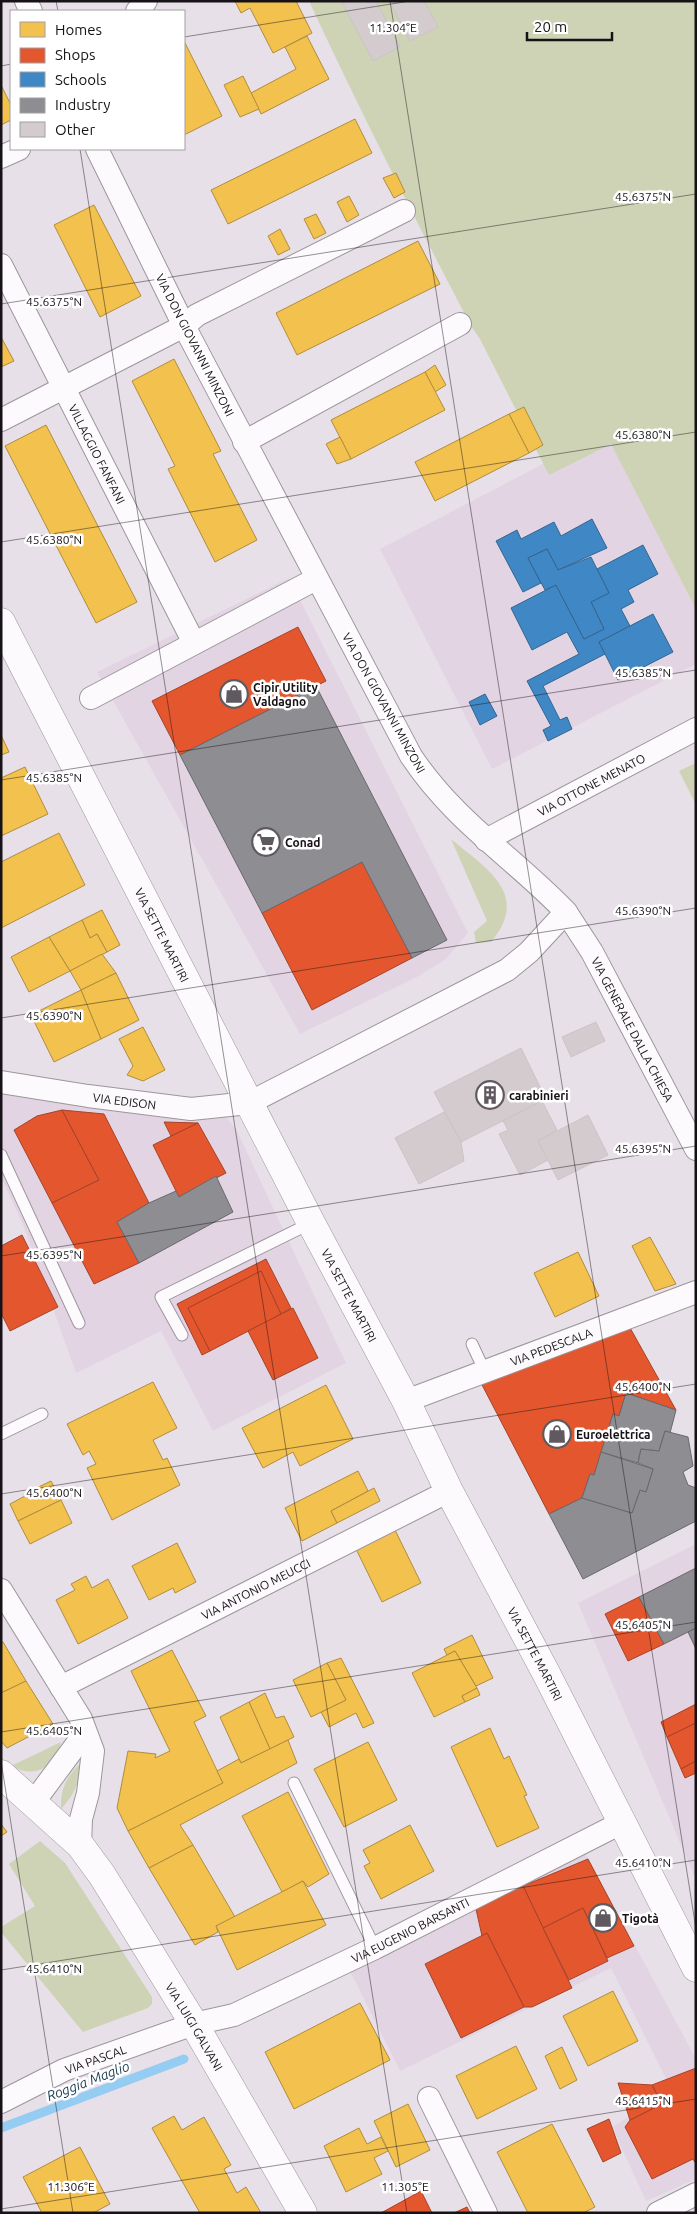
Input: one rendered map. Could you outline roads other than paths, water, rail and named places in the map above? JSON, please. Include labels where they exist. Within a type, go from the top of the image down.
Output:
[{"type":"main road","name":"VIA SETTE MARTIRI","points":[[1,622],[311,1223],[406,1401],[449,1492],[546,1673],[696,1968]]},
{"type":"main road","name":"VIA LUIGI GALVANI","points":[[1,1774],[80,1845],[102,1875],[194,2024],[303,2213]]},
{"type":"street","points":[[1,157],[17,150]]},
{"type":"street","name":"VIA DON GIOVANNI MINZONI","points":[[97,150],[184,326],[244,442],[411,756],[446,803],[543,888],[566,912]]},
{"type":"street","points":[[1,420],[184,326],[197,315],[404,211]]},
{"type":"street","name":"VILLAGGIO FANFANI","points":[[1,265],[194,644]]},
{"type":"street","points":[[244,442],[460,324]]},
{"type":"street","points":[[91,698],[316,579]]},
{"type":"street","name":"VIA OTTONE MENATO","points":[[486,840],[696,730]]},
{"type":"street","points":[[249,1103],[507,970],[529,952],[566,912]]},
{"type":"street","name":"VIA GENERALE DALLA CHIESA","points":[[566,912],[592,952],[696,1149]]},
{"type":"street","name":"VIA EDISON","points":[[1,1082],[88,1096],[191,1109],[249,1103]]},
{"type":"street","name":"VIA PEDESCALA","points":[[406,1401],[696,1292]]},
{"type":"street","name":"VIA ANTONIO MEUCCI","points":[[61,1687],[449,1492]]},
{"type":"street","points":[[1,1590],[81,1719],[92,1751],[93,1764],[81,1819],[80,1845]]},
{"type":"street","points":[[33,1803],[85,1733]]},
{"type":"street","name":"VIA EUGENIO BARSANTI","points":[[194,2024],[234,2015],[375,1948],[621,1823]]},
{"type":"street","name":"VIA PASCAL","points":[[1,2102],[64,2070],[194,2024]]},
{"type":"street","points":[[429,2098],[486,2213]]},
{"type":"street","points":[[658,2213],[696,2194]]},
{"type":"lane","points":[[1,1156],[79,1323]]},
{"type":"lane","points":[[182,1335],[161,1297],[311,1223]]},
{"type":"lane","points":[[472,1344],[485,1372]]},
{"type":"lane","points":[[1,1434],[42,1414]]},
{"type":"lane","points":[[294,1783],[375,1948]]},
{"type":"waterway","name":"Roggia Maglio","points":[[1,2128],[184,2059]]},
{"type":"place","name":"Cipir Utility Valdagno","points":[[234,694]]},
{"type":"place","name":"Conad","points":[[266,842]]},
{"type":"place","name":"carabinieri","points":[[490,1095]]},
{"type":"place","name":"Euroelettrica","points":[[557,1434]]},
{"type":"place","name":"Tigotà","points":[[603,1918]]}]
